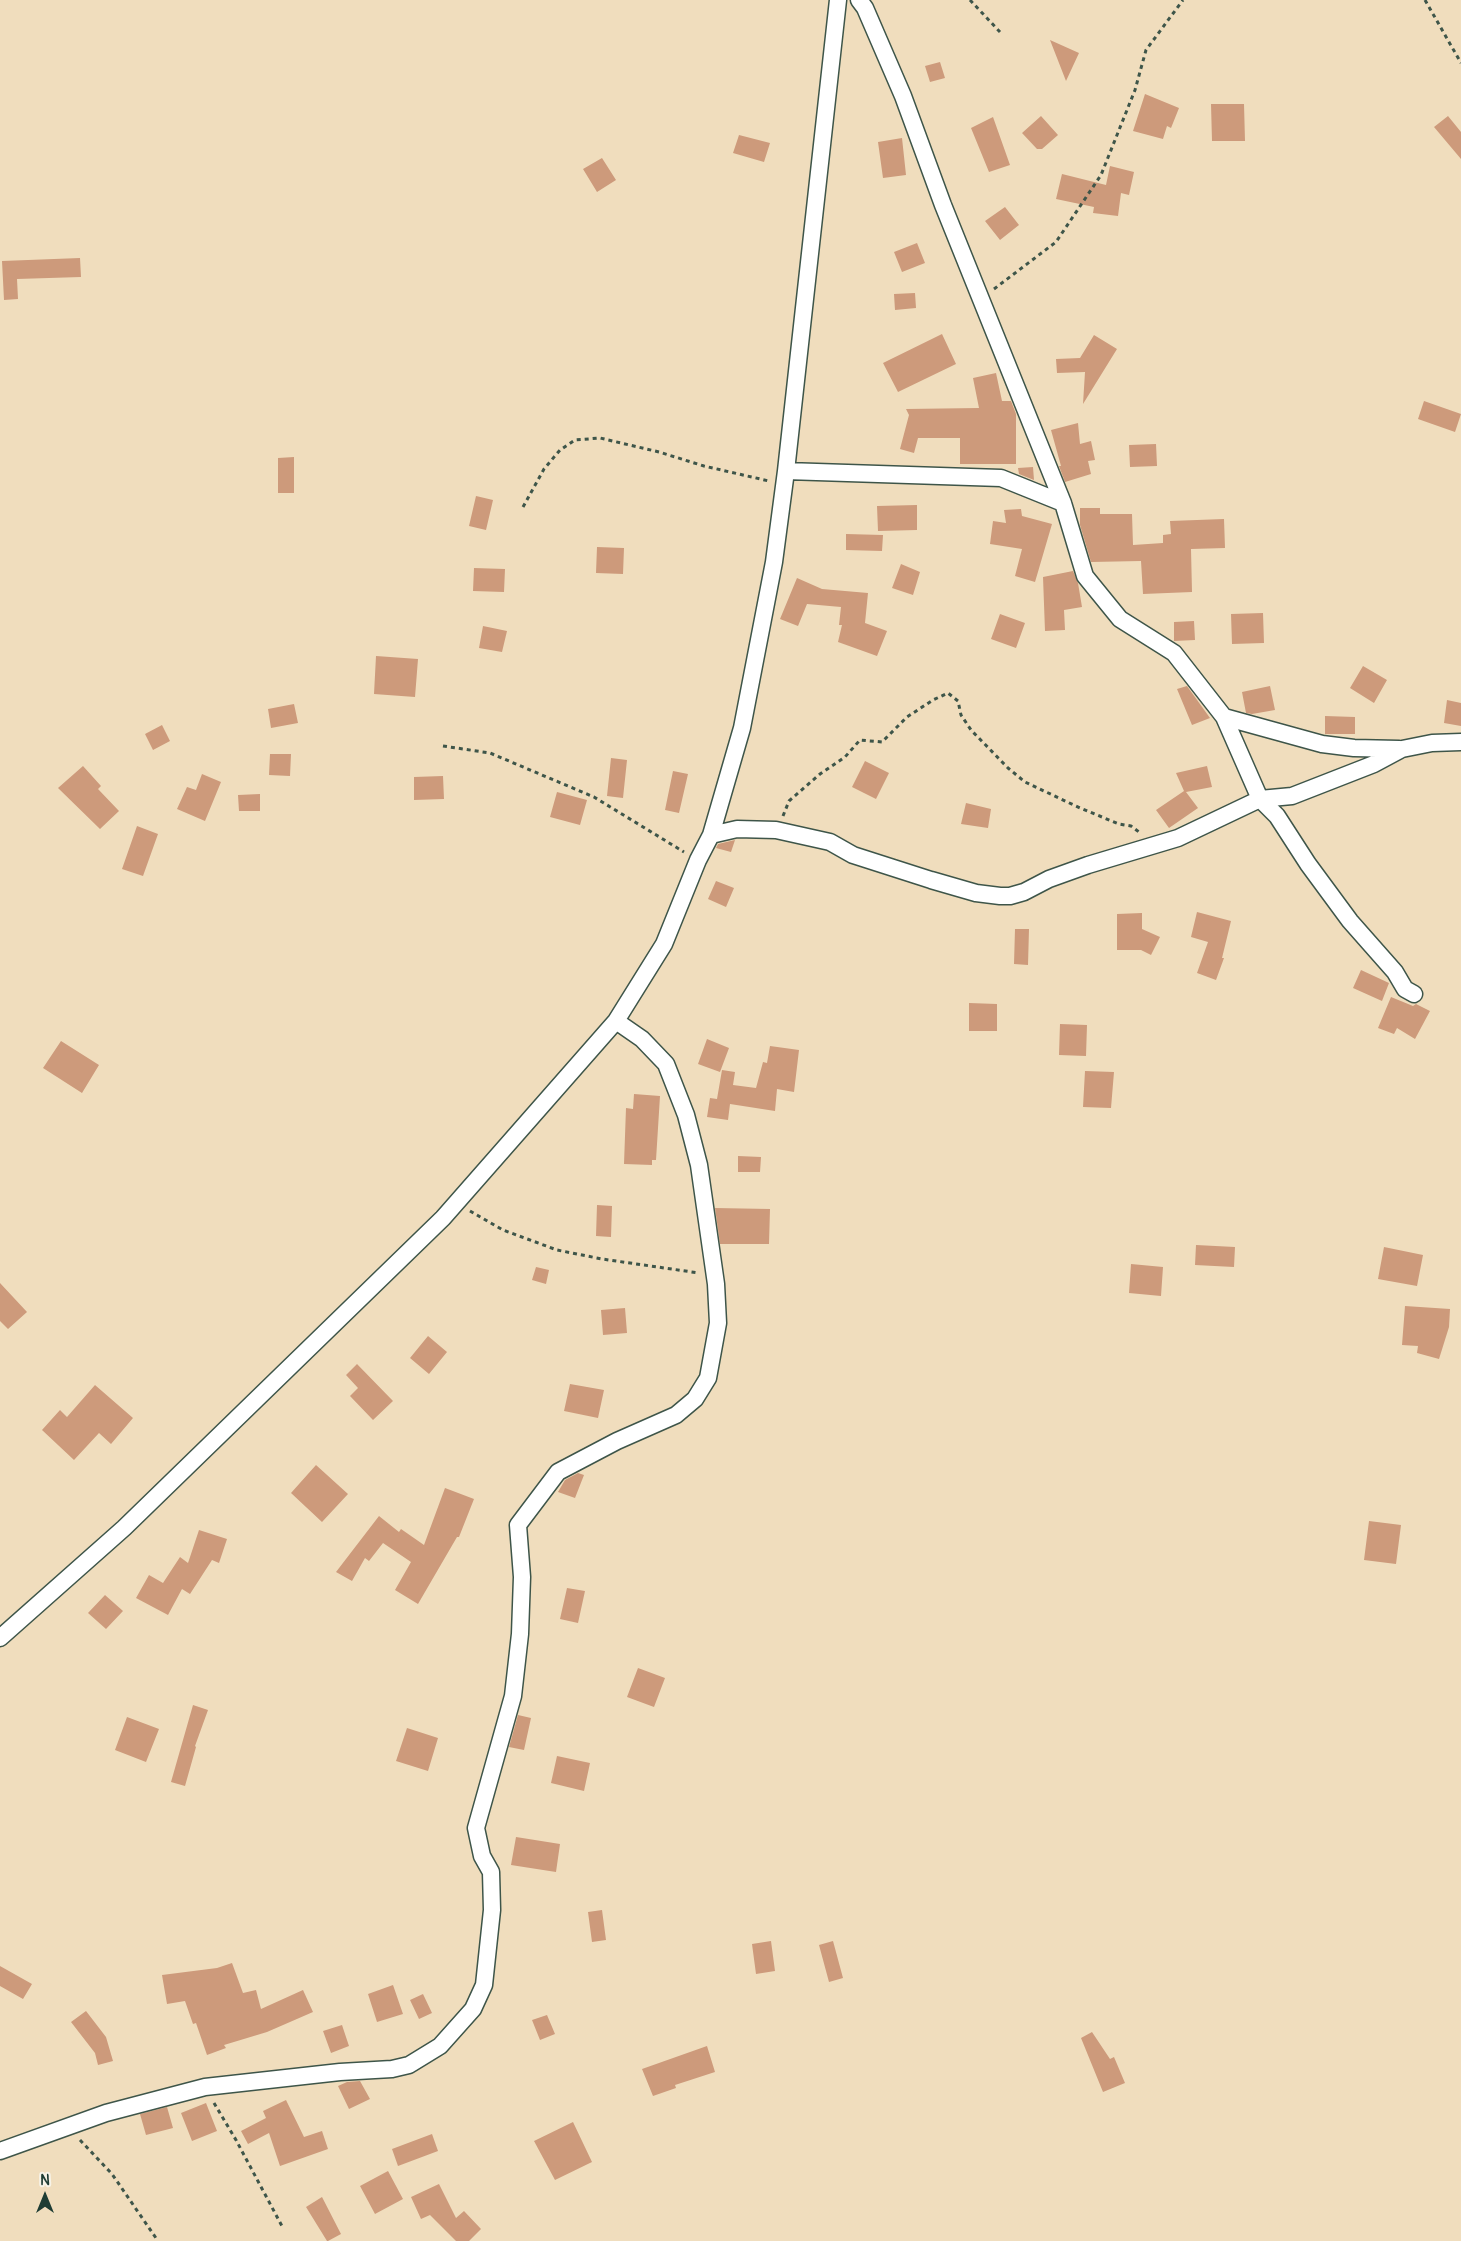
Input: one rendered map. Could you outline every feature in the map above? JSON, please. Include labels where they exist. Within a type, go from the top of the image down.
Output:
[{"type":"street","points":[[0,1638],[124,1528],[443,1218],[616,1021],[664,944],[698,860],[711,834],[742,728],[774,562],[838,0]]},
{"type":"street","points":[[859,0],[865,8],[903,96],[980,300],[1063,504],[1085,576],[1120,619],[1174,653],[1224,717],[1260,799],[1277,816],[1308,864],[1350,921],[1395,972],[1405,989],[1414,994]]},
{"type":"street","points":[[785,478],[1001,478],[1063,504]]},
{"type":"street","points":[[1224,717],[1322,744],[1354,748],[1402,749],[1461,742]]},
{"type":"street","points":[[711,834],[737,829],[776,830],[830,842],[853,855],[931,880],[976,893],[1000,896],[1024,892],[1049,879],[1088,864],[1178,838],[1260,799],[1292,796],[1374,764],[1402,749]]},
{"type":"street","points":[[0,2151],[106,2112],[205,2087],[340,2072],[392,2069],[409,2065],[440,2046],[473,2009],[484,1985],[492,1910],[491,1872],[482,1856],[476,1828],[513,1696],[520,1634],[522,1577],[518,1525],[558,1472],[617,1441],[676,1415],[695,1399],[708,1378],[718,1323],[714,1275],[699,1165],[686,1115],[666,1064],[642,1039],[616,1021]]},
{"type":"path","points":[[970,0],[1000,32]]},
{"type":"path","points":[[980,300],[1056,242],[1101,175],[1135,90],[1146,50],[1183,0]]},
{"type":"path","points":[[1425,0],[1461,63]]},
{"type":"path","points":[[523,507],[544,469],[560,450],[574,440],[600,438],[659,452],[704,466],[785,478]]},
{"type":"path","points":[[776,830],[788,801],[820,774],[845,758],[860,740],[882,742],[907,717],[933,700],[948,693],[958,701],[961,715],[971,730],[1008,768],[1025,782],[1088,812],[1119,824],[1131,826],[1158,845]]},
{"type":"path","points":[[443,746],[490,753],[594,797],[698,860]]},
{"type":"path","points":[[457,1203],[503,1230],[557,1250],[602,1259],[714,1275]]},
{"type":"path","points":[[205,2087],[283,2228]]},
{"type":"path","points":[[65,2127],[112,2174],[158,2241]]},
{"type":"building","points":[[1050,40],[1079,53],[1066,81]]},
{"type":"building","points":[[940,62],[945,78],[930,82],[925,66]]},
{"type":"building","points":[[1145,94],[1179,108],[1171,128],[1167,126],[1163,139],[1133,131]]},
{"type":"building","points":[[1211,104],[1244,104],[1245,141],[1212,141]]},
{"type":"building","points":[[1041,116],[1058,135],[1042,149],[1037,149],[1022,133]]},
{"type":"building","points":[[1448,116],[1461,132],[1461,159],[1434,127]]},
{"type":"building","points":[[993,117],[1010,165],[989,172],[971,128]]},
{"type":"building","points":[[739,135],[770,143],[764,162],[733,153]]},
{"type":"building","points":[[902,138],[906,175],[883,178],[878,142]]},
{"type":"building","points":[[602,158],[616,180],[597,192],[583,169]]},
{"type":"building","points":[[1110,166],[1134,172],[1129,195],[1121,193],[1118,216],[1093,213],[1094,207],[1056,199],[1062,174],[1106,185]]},
{"type":"building","points":[[1005,207],[1019,225],[1000,240],[985,221]]},
{"type":"building","points":[[917,243],[925,263],[902,272],[894,252]]},
{"type":"building","points":[[80,258],[81,277],[17,279],[18,299],[4,300],[2,261]]},
{"type":"building","points":[[915,293],[916,308],[895,310],[894,294]]},
{"type":"building","points":[[942,334],[956,364],[898,392],[883,363]]},
{"type":"building","points":[[1094,335],[1117,349],[1083,404],[1085,372],[1057,373],[1056,359],[1080,358]]},
{"type":"building","points":[[996,373],[1002,401],[1011,401],[1016,414],[1016,464],[960,464],[960,438],[918,438],[914,453],[900,449],[909,415],[906,409],[979,408],[973,378]]},
{"type":"building","points":[[1424,401],[1461,414],[1455,432],[1418,419]]},
{"type":"building","points":[[1078,423],[1080,444],[1091,441],[1095,460],[1088,461],[1091,474],[1065,482],[1059,466],[1061,466],[1051,430]]},
{"type":"building","points":[[1156,444],[1157,466],[1130,467],[1129,445]]},
{"type":"building","points":[[294,457],[294,493],[278,493],[278,458]]},
{"type":"building","points":[[1033,467],[1034,480],[1019,474],[1018,468]]},
{"type":"building","points":[[476,496],[493,500],[486,530],[469,526]]},
{"type":"building","points":[[917,505],[917,530],[878,531],[877,506]]},
{"type":"building","points":[[1080,508],[1100,508],[1100,514],[1132,514],[1133,545],[1163,543],[1163,535],[1171,534],[1170,521],[1224,519],[1225,548],[1191,549],[1192,592],[1143,594],[1141,561],[1091,562],[1080,525]]},
{"type":"building","points":[[1021,509],[1022,516],[1052,524],[1035,582],[1015,576],[1022,549],[990,544],[993,521],[1006,523],[1004,510]]},
{"type":"building","points":[[846,534],[883,535],[882,551],[846,550]]},
{"type":"building","points":[[597,547],[624,548],[623,574],[596,573]]},
{"type":"building","points":[[901,564],[920,572],[913,595],[892,588]]},
{"type":"building","points":[[474,568],[505,569],[504,592],[473,591]]},
{"type":"building","points":[[1073,571],[1078,583],[1082,607],[1064,610],[1065,630],[1045,631],[1043,577]]},
{"type":"building","points":[[797,578],[822,589],[868,593],[865,623],[887,631],[877,656],[838,642],[842,625],[839,625],[841,607],[807,604],[798,626],[780,619]]},
{"type":"building","points":[[1263,613],[1264,643],[1232,644],[1231,614]]},
{"type":"building","points":[[1000,614],[1025,623],[1016,648],[991,639]]},
{"type":"building","points":[[1194,621],[1195,640],[1174,641],[1174,622]]},
{"type":"building","points":[[483,626],[507,631],[502,652],[479,648]]},
{"type":"building","points":[[376,656],[418,659],[415,697],[374,694]]},
{"type":"building","points":[[1363,666],[1387,680],[1374,703],[1350,688]]},
{"type":"building","points":[[1187,686],[1210,718],[1192,725],[1177,689]]},
{"type":"building","points":[[1270,686],[1275,710],[1252,714],[1246,713],[1242,692]]},
{"type":"building","points":[[1447,700],[1461,703],[1461,726],[1444,723]]},
{"type":"building","points":[[294,704],[298,723],[271,728],[268,709]]},
{"type":"building","points":[[1325,716],[1355,717],[1355,734],[1325,734]]},
{"type":"building","points":[[162,725],[170,741],[153,750],[145,734]]},
{"type":"building","points":[[270,754],[291,754],[290,776],[269,775]]},
{"type":"building","points":[[611,758],[627,760],[623,798],[607,796]]},
{"type":"building","points":[[865,761],[889,773],[876,799],[852,787]]},
{"type":"building","points":[[83,766],[101,786],[98,789],[119,811],[100,829],[58,788]]},
{"type":"building","points":[[1207,766],[1212,787],[1186,792],[1198,808],[1169,828],[1156,810],[1184,791],[1176,773]]},
{"type":"building","points":[[673,771],[688,774],[679,813],[665,810]]},
{"type":"building","points":[[202,774],[221,782],[205,821],[177,809],[187,787],[196,790]]},
{"type":"building","points":[[443,776],[444,799],[414,800],[414,777]]},
{"type":"building","points":[[557,792],[587,800],[580,825],[550,817]]},
{"type":"building","points":[[260,794],[260,811],[239,811],[238,795]]},
{"type":"building","points":[[966,803],[991,809],[988,828],[961,824]]},
{"type":"building","points":[[137,826],[158,834],[143,876],[122,869]]},
{"type":"building","points":[[735,840],[731,852],[716,848],[718,844]]},
{"type":"building","points":[[716,881],[734,888],[726,907],[708,899]]},
{"type":"building","points":[[1197,912],[1231,921],[1222,958],[1224,958],[1216,980],[1197,973],[1208,942],[1191,937]]},
{"type":"building","points":[[1142,913],[1142,929],[1160,937],[1151,955],[1141,950],[1117,950],[1117,914]]},
{"type":"building","points":[[1015,929],[1029,929],[1028,965],[1014,964]]},
{"type":"building","points":[[1361,970],[1389,983],[1382,1001],[1353,988]]},
{"type":"building","points":[[1391,997],[1413,1006],[1416,1004],[1430,1011],[1415,1039],[1397,1028],[1394,1034],[1378,1028]]},
{"type":"building","points":[[969,1003],[997,1004],[997,1031],[969,1031]]},
{"type":"building","points":[[1060,1024],[1087,1025],[1086,1056],[1059,1055]]},
{"type":"building","points":[[707,1039],[729,1048],[720,1072],[698,1064]]},
{"type":"building","points":[[61,1041],[99,1065],[82,1093],[43,1068]]},
{"type":"building","points":[[770,1046],[799,1050],[794,1092],[777,1089],[775,1111],[730,1104],[728,1120],[707,1117],[710,1098],[717,1099],[722,1070],[735,1072],[733,1085],[756,1088],[763,1062],[767,1063]]},
{"type":"building","points":[[1085,1071],[1114,1072],[1111,1108],[1083,1107]]},
{"type":"building","points":[[634,1094],[660,1096],[656,1160],[652,1160],[652,1165],[624,1164],[626,1108],[633,1109]]},
{"type":"building","points":[[738,1156],[761,1157],[760,1172],[738,1172]]},
{"type":"building","points":[[597,1205],[612,1206],[611,1237],[596,1236]]},
{"type":"building","points":[[715,1208],[770,1209],[769,1244],[720,1244]]},
{"type":"building","points":[[1196,1245],[1235,1247],[1234,1267],[1195,1265]]},
{"type":"building","points":[[1384,1247],[1423,1255],[1417,1286],[1378,1279]]},
{"type":"building","points":[[1131,1264],[1163,1267],[1161,1296],[1129,1293]]},
{"type":"building","points":[[536,1267],[549,1270],[546,1284],[532,1280]]},
{"type":"building","points":[[0,1283],[27,1312],[8,1329],[0,1321]]},
{"type":"building","points":[[1405,1306],[1450,1309],[1449,1327],[1439,1359],[1417,1353],[1418,1346],[1402,1345]]},
{"type":"building","points":[[625,1308],[627,1333],[603,1335],[601,1310]]},
{"type":"building","points":[[428,1336],[447,1352],[429,1374],[410,1358]]},
{"type":"building","points":[[357,1364],[393,1401],[373,1420],[350,1396],[358,1388],[346,1375]]},
{"type":"building","points":[[570,1384],[604,1390],[598,1418],[564,1411]]},
{"type":"building","points":[[95,1385],[133,1418],[111,1444],[99,1433],[74,1460],[42,1430],[60,1410],[67,1417]]},
{"type":"building","points":[[316,1465],[348,1494],[322,1522],[291,1493]]},
{"type":"building","points":[[578,1473],[584,1475],[575,1498],[558,1492],[565,1480]]},
{"type":"building","points":[[445,1488],[474,1499],[459,1537],[457,1537],[418,1604],[395,1590],[411,1562],[383,1543],[369,1561],[365,1558],[352,1581],[336,1572],[379,1516],[399,1532],[401,1529],[424,1545]]},
{"type":"building","points":[[1369,1521],[1401,1525],[1396,1564],[1364,1560]]},
{"type":"building","points":[[199,1530],[227,1539],[219,1563],[212,1560],[190,1594],[182,1589],[168,1615],[136,1598],[149,1575],[163,1583],[180,1557],[188,1563]]},
{"type":"building","points":[[567,1588],[585,1591],[578,1623],[560,1619]]},
{"type":"building","points":[[105,1595],[123,1611],[106,1629],[88,1613]]},
{"type":"building","points":[[638,1668],[665,1678],[654,1707],[627,1697]]},
{"type":"building","points":[[193,1705],[208,1710],[195,1746],[185,1786],[171,1782]]},
{"type":"building","points":[[518,1715],[531,1718],[524,1750],[509,1747]]},
{"type":"building","points":[[127,1717],[159,1729],[146,1762],[115,1750]]},
{"type":"building","points":[[407,1728],[438,1738],[428,1771],[396,1761]]},
{"type":"building","points":[[557,1756],[590,1763],[584,1791],[551,1783]]},
{"type":"building","points":[[516,1837],[560,1844],[556,1872],[511,1865]]},
{"type":"building","points":[[602,1910],[606,1940],[592,1942],[588,1912]]},
{"type":"building","points":[[771,1941],[775,1971],[756,1974],[752,1944]]},
{"type":"building","points":[[833,1941],[843,1978],[829,1982],[819,1945]]},
{"type":"building","points":[[232,1963],[243,1993],[256,1990],[261,2009],[303,1990],[313,2012],[267,2032],[224,2045],[226,2048],[207,2055],[196,2023],[193,2024],[185,2001],[167,2004],[162,1975],[217,1968]]},
{"type":"building","points":[[0,1966],[32,1984],[23,1999],[0,1986]]},
{"type":"building","points":[[393,1985],[403,2014],[377,2022],[368,1994]]},
{"type":"building","points":[[423,1994],[432,2013],[419,2019],[410,2000]]},
{"type":"building","points":[[86,2011],[106,2037],[113,2061],[98,2065],[95,2053],[71,2022]]},
{"type":"building","points":[[547,2015],[555,2034],[540,2040],[532,2020]]},
{"type":"building","points":[[342,2025],[349,2046],[331,2053],[323,2031]]},
{"type":"building","points":[[1092,2032],[1110,2059],[1114,2057],[1125,2083],[1103,2092],[1081,2038]]},
{"type":"building","points":[[707,2046],[715,2072],[675,2085],[676,2088],[653,2096],[642,2069]]},
{"type":"building","points":[[360,2081],[370,2099],[349,2109],[338,2086],[347,2082]]},
{"type":"building","points":[[286,2100],[304,2137],[322,2131],[328,2149],[280,2166],[269,2133],[248,2144],[241,2131],[266,2118],[263,2111]]},
{"type":"building","points":[[206,2103],[217,2131],[192,2141],[181,2113]]},
{"type":"building","points":[[167,2107],[173,2128],[146,2135],[140,2114]]},
{"type":"building","points":[[573,2122],[592,2162],[555,2180],[534,2141]]},
{"type":"building","points":[[432,2134],[438,2151],[398,2166],[392,2149]]},
{"type":"building","points":[[388,2171],[403,2199],[375,2214],[360,2186]]},
{"type":"building","points":[[439,2184],[456,2218],[464,2211],[481,2229],[469,2241],[456,2241],[430,2215],[421,2219],[411,2197]]},
{"type":"building","points":[[322,2197],[341,2234],[328,2241],[306,2207]]}]
